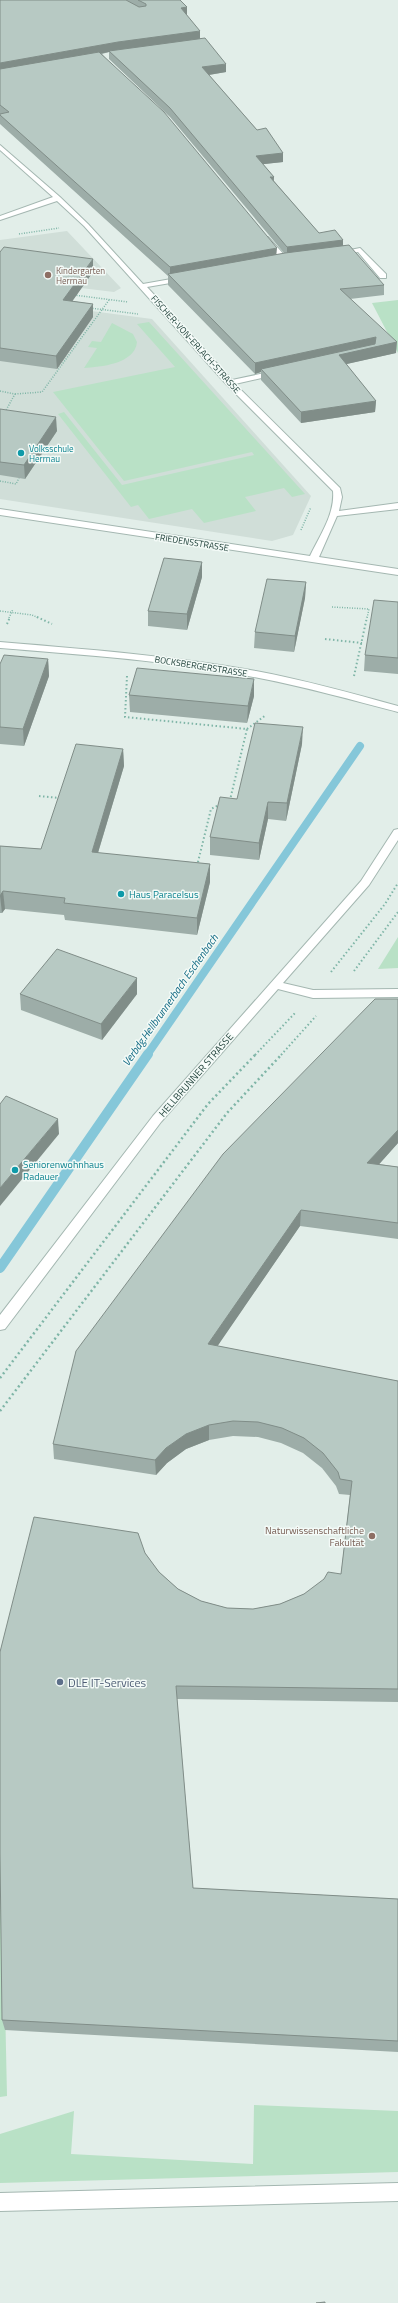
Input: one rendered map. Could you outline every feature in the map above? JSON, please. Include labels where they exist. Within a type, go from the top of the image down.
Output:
[{"type":"street","name":"FISCHER-VON-ERLACH-STRASSE","points":[[0,147],[86,225],[168,313],[230,383],[337,490],[338,496],[333,514],[314,560]]},
{"type":"street","points":[[0,218],[58,198]]},
{"type":"street","points":[[259,229],[284,260]]},
{"type":"street","points":[[330,254],[360,250],[382,276]]},
{"type":"street","points":[[143,286],[195,276]]},
{"type":"street","points":[[230,383],[282,371]]},
{"type":"street","points":[[333,514],[398,506]]},
{"type":"street","name":"FRIEDENSSTRASSE","points":[[0,512],[398,572]]},
{"type":"street","name":"FRIEDENSSTRASSE","points":[[385,571],[398,575]]},
{"type":"street","name":"BOCKSBERGERSTRASSE","points":[[0,645],[131,656],[240,672],[345,694],[398,709]]},
{"type":"street","name":"HELLBRUNNER STRASSE","points":[[0,1325],[157,1119],[365,884],[398,832]]},
{"type":"street","points":[[275,985],[313,994],[398,993]]},
{"type":"street","points":[[0,2202],[398,2192]]},
{"type":"path","points":[[14,235],[86,225]]},
{"type":"path","points":[[69,295],[132,303]]},
{"type":"path","points":[[0,391],[15,394],[42,392],[109,300]]},
{"type":"path","points":[[86,307],[151,316],[168,313]]},
{"type":"path","points":[[3,416],[15,394]]},
{"type":"path","points":[[0,481],[16,484],[19,478]]},
{"type":"path","points":[[332,606],[369,609],[352,684],[345,694]]},
{"type":"path","points":[[5,630],[13,609]]},
{"type":"path","points":[[0,612],[32,615],[52,624]]},
{"type":"path","points":[[325,639],[362,643]]},
{"type":"path","points":[[131,656],[125,682],[125,717],[247,729]]},
{"type":"path","points":[[196,868],[211,809],[231,800],[247,729],[266,714]]},
{"type":"path","points":[[57,805],[61,791]]},
{"type":"path","points":[[39,796],[59,798]]},
{"type":"path","points":[[0,1378],[208,1104],[313,994],[385,904],[398,883]]},
{"type":"path","points":[[0,1411],[227,1113],[337,993],[398,912]]},
{"type":"shaded area","points":[[67,231],[121,288],[114,292],[56,285],[0,284],[0,240]]},
{"type":"shaded area","points":[[0,299],[152,319],[311,496],[293,535],[272,541],[0,499]]},
{"type":"green space","points":[[398,300],[398,353],[372,303]]},
{"type":"green space","points":[[149,322],[305,494],[292,497],[284,488],[245,497],[256,511],[204,523],[192,509],[149,519],[138,505],[131,507],[58,414],[64,412],[122,485],[254,455],[252,452],[124,481],[53,392],[175,367],[137,324]]},
{"type":"green space","points":[[112,323],[133,334],[137,342],[135,349],[124,360],[116,363],[99,367],[84,368],[97,348],[88,347],[92,341],[101,342]]},
{"type":"green space","points":[[398,937],[398,968],[378,969]]},
{"type":"green space","points":[[0,1771],[7,2096],[0,2097]]},
{"type":"green space","points":[[254,2105],[398,2111],[398,2172],[0,2183],[0,2134],[74,2111],[71,2154],[253,2164]]},
{"type":"building","points":[[0,0],[126,0],[139,7],[146,6],[146,4],[138,0],[180,0],[187,7],[181,8],[200,31],[118,42],[0,63]]},
{"type":"building","points":[[205,38],[226,64],[202,67],[257,130],[266,128],[283,153],[256,156],[274,177],[270,177],[319,233],[335,230],[343,240],[287,247],[170,108],[109,51]]},
{"type":"building","points":[[99,52],[164,112],[277,248],[170,267],[0,115],[9,112],[0,105],[0,69]]},
{"type":"building","points":[[349,245],[384,285],[340,289],[397,342],[339,355],[376,401],[301,412],[261,369],[375,344],[376,337],[255,363],[168,274],[285,253]]},
{"type":"building","points":[[4,247],[93,259],[63,300],[93,304],[56,356],[0,348],[0,252]]},
{"type":"building","name":"Volksschule Herrnau","points":[[0,409],[56,417],[24,465],[0,462]]},
{"type":"building","points":[[164,558],[202,562],[187,614],[148,611]]},
{"type":"building","points":[[267,579],[306,582],[295,636],[255,632]]},
{"type":"building","points":[[374,600],[398,602],[398,658],[365,655]]},
{"type":"building","points":[[4,655],[48,659],[23,729],[0,727],[0,664]]},
{"type":"building","points":[[137,668],[254,679],[248,706],[129,695]]},
{"type":"building","points":[[255,723],[303,727],[287,803],[268,802],[259,843],[210,837],[220,797],[237,799]]},
{"type":"building","points":[[76,744],[123,749],[92,852],[210,864],[197,918],[64,903],[65,898],[3,891],[0,896],[0,846],[41,849]]},
{"type":"building","points":[[57,949],[137,978],[101,1024],[20,994]]},
{"type":"building","name":"Naturwissenschaftliche Fakultät","points":[[375,999],[398,999],[398,1130],[367,1163],[398,1167],[398,1223],[301,1210],[208,1344],[398,1381],[398,1689],[176,1686],[193,1888],[398,1899],[398,2041],[2,2020],[0,1652],[34,1517],[138,1533],[145,1553],[159,1572],[178,1589],[201,1601],[227,1608],[253,1609],[280,1604],[304,1594],[324,1579],[328,1572],[341,1574],[352,1481],[340,1479],[338,1472],[323,1453],[304,1438],[282,1428],[258,1422],[233,1421],[209,1425],[186,1434],[166,1448],[155,1460],[53,1444],[76,1351],[223,1154]]},
{"type":"building","name":"Seniorenwohnhaus Radauer","points":[[6,1096],[58,1119],[0,1188],[0,1104]]},
{"type":"waterway","name":"Verbdg.Hellbrunnerbach Eschenbach","points":[[147,1055],[360,746]]},
{"type":"waterway","name":"Verbdg.Hellbrunnerbach Eschenbach","points":[[0,1268],[148,1054]]},
{"type":"place","name":"Kindergarten Herrnau","points":[[48,275]]},
{"type":"place","name":"Volksschule Herrnau","points":[[21,453]]},
{"type":"place","name":"Haus Paracelsus","points":[[121,894]]},
{"type":"place","name":"Seniorenwohnhaus Radauer","points":[[15,1170]]},
{"type":"place","name":"Naturwissenschaftliche Fakultät","points":[[372,1536]]},
{"type":"place","name":"DLE IT-Services","points":[[60,1682]]}]
